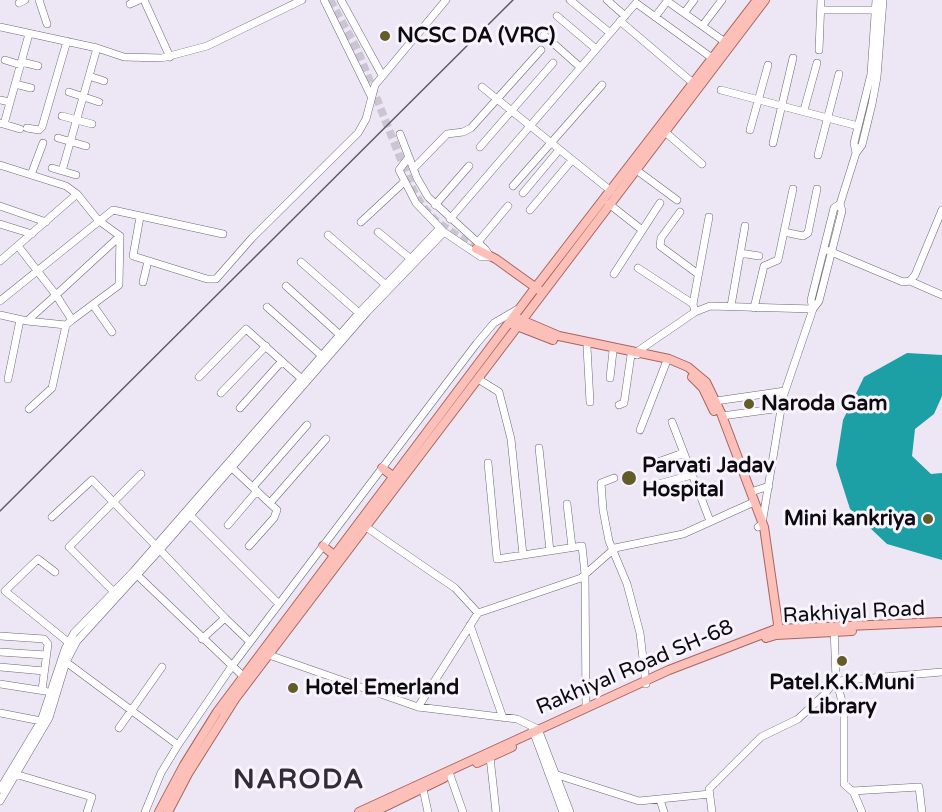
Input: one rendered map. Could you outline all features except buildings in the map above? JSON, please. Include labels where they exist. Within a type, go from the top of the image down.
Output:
[{"type":"main road","points":[[537,292],[757,0]]},
{"type":"main road","points":[[159,812],[201,736],[244,677],[335,556],[400,484],[516,318],[609,204],[765,0]]},
{"type":"main road","points":[[477,245],[493,262],[537,292]]},
{"type":"main road","points":[[516,318],[537,336],[587,347],[669,359],[687,367],[706,382],[716,401],[751,492],[752,503]]},
{"type":"main road","points":[[516,318],[559,336],[666,363],[689,374],[703,388],[723,431],[760,525],[773,625],[776,632]]},
{"type":"main road","points":[[168,812],[218,724],[478,379],[516,318]]},
{"type":"main road","points":[[382,468],[400,484]]},
{"type":"main road","points":[[323,546],[335,556]]},
{"type":"main road","name":"Rakhiyal Road","points":[[834,629],[942,624]]},
{"type":"main road","name":"Rakhiyal Road SH-68","points":[[359,812],[645,682],[776,632],[834,629]]},
{"type":"main road","points":[[374,812],[490,758],[535,731],[645,682]]},
{"type":"street","points":[[39,0],[47,24]]},
{"type":"street","points":[[130,4],[139,0]]},
{"type":"street","points":[[144,0],[170,57]]},
{"type":"street","points":[[0,27],[143,60],[170,57],[207,46],[302,0]]},
{"type":"street","points":[[324,0],[371,96]]},
{"type":"street","points":[[341,0],[382,75]]},
{"type":"street","points":[[140,217],[132,254],[207,279],[216,279],[236,254],[358,133],[366,118],[371,96],[382,75],[446,0]]},
{"type":"street","points":[[570,0],[609,33]]},
{"type":"street","points":[[607,0],[623,19],[693,83]]},
{"type":"street","points":[[685,12],[694,0]]},
{"type":"street","points":[[703,25],[722,0]]},
{"type":"street","points":[[819,50],[821,0]]},
{"type":"street","points":[[856,153],[854,142],[871,74],[876,0]]},
{"type":"street","points":[[760,525],[785,392],[813,309],[819,302],[834,208],[840,204],[856,153],[862,145],[877,77],[883,0]]},
{"type":"street","points":[[450,219],[636,1],[712,58]]},
{"type":"street","points":[[655,17],[668,1],[725,42]]},
{"type":"street","points":[[821,10],[876,10]]},
{"type":"street","points":[[557,16],[596,49]]},
{"type":"street","points":[[29,34],[2,124],[39,130],[42,127],[68,41]]},
{"type":"street","points":[[544,35],[580,67]]},
{"type":"street","points":[[62,171],[97,48]]},
{"type":"street","points":[[414,168],[447,134],[468,130],[541,50]]},
{"type":"street","points":[[773,143],[793,58]]},
{"type":"street","points":[[5,60],[38,66]]},
{"type":"street","points":[[480,147],[553,63]]},
{"type":"street","points":[[804,110],[817,63]]},
{"type":"street","points":[[750,130],[768,65]]},
{"type":"street","points":[[818,155],[839,74]]},
{"type":"street","points":[[89,76],[104,81]]},
{"type":"street","points":[[15,84],[31,88]]},
{"type":"street","points":[[513,186],[602,85]]},
{"type":"street","points":[[482,87],[611,191]]},
{"type":"street","points":[[721,90],[782,104],[858,126]]},
{"type":"street","points":[[69,92],[99,102]]},
{"type":"street","points":[[0,100],[10,102]]},
{"type":"street","points":[[62,116],[92,124]]},
{"type":"street","points":[[664,131],[702,164]]},
{"type":"street","points":[[400,134],[423,189],[435,205],[477,245],[508,206]]},
{"type":"street","points":[[58,138],[86,146]]},
{"type":"street","points":[[31,175],[43,143]]},
{"type":"street","points":[[523,193],[559,150]]},
{"type":"street","points":[[409,158],[400,168],[404,182],[416,203],[442,231],[481,257],[490,257]]},
{"type":"street","points":[[530,210],[572,160]]},
{"type":"street","points":[[0,165],[70,188],[98,220],[120,236]]},
{"type":"street","points":[[435,205],[469,166]]},
{"type":"street","points":[[52,168],[76,175]]},
{"type":"street","points":[[635,169],[677,200]]},
{"type":"street","points":[[361,222],[404,182]]},
{"type":"street","points":[[754,308],[763,269],[777,262],[793,189]]},
{"type":"street","points":[[783,232],[803,236],[808,233],[817,189]]},
{"type":"street","points":[[0,261],[77,194]]},
{"type":"street","points":[[614,274],[660,203]]},
{"type":"street","points":[[609,204],[642,230]]},
{"type":"street","points":[[0,206],[46,222]]},
{"type":"street","points":[[0,301],[108,212],[116,210],[223,234]]},
{"type":"street","points":[[910,281],[915,275],[942,210]]},
{"type":"street","points":[[680,212],[661,238],[660,246],[698,274]]},
{"type":"street","points":[[694,308],[709,217]]},
{"type":"street","points":[[0,224],[32,234]]},
{"type":"street","points":[[732,306],[745,226]]},
{"type":"street","points":[[304,381],[359,313],[411,259],[442,231]]},
{"type":"street","points":[[0,801],[49,717],[66,662],[77,640],[304,381],[442,231]]},
{"type":"street","points":[[378,232],[411,259]]},
{"type":"street","points":[[328,235],[386,285]]},
{"type":"street","points":[[8,379],[23,321],[56,295],[120,236]]},
{"type":"street","points":[[30,410],[52,388],[69,323],[119,285],[120,236]]},
{"type":"street","points":[[18,246],[56,295],[69,323]]},
{"type":"street","points":[[828,250],[903,282],[910,281],[942,295]]},
{"type":"street","points":[[740,253],[759,256]]},
{"type":"street","points":[[142,282],[148,261]]},
{"type":"street","points":[[301,262],[359,313]]},
{"type":"street","points":[[639,268],[694,308]]},
{"type":"street","points":[[286,286],[340,335]]},
{"type":"street","points":[[93,305],[112,332]]},
{"type":"street","points":[[619,405],[624,405],[635,354],[694,308],[732,306],[813,309]]},
{"type":"street","points":[[267,307],[322,356]]},
{"type":"street","points":[[0,315],[23,321],[69,323]]},
{"type":"street","points":[[145,812],[161,773],[178,745],[250,642],[494,323],[516,318]]},
{"type":"street","points":[[200,377],[246,329],[304,381]]},
{"type":"street","points":[[221,393],[266,346]]},
{"type":"street","points":[[587,347],[590,402]]},
{"type":"street","points":[[610,378],[613,351]]},
{"type":"street","points":[[240,408],[282,361]]},
{"type":"street","points":[[640,430],[666,363]]},
{"type":"street","points":[[478,379],[499,392],[511,439],[523,555]]},
{"type":"street","points":[[716,401],[785,392]]},
{"type":"street","points":[[722,416],[781,408]]},
{"type":"street","points":[[672,422],[710,521]]},
{"type":"street","points":[[228,525],[307,424]]},
{"type":"street","points":[[270,503],[326,439]]},
{"type":"street","points":[[539,448],[550,551]]},
{"type":"street","points":[[655,463],[683,453]]},
{"type":"street","points":[[488,463],[497,559],[582,546],[585,573],[586,707]]},
{"type":"street","points":[[230,466],[277,510],[274,518],[249,546]]},
{"type":"street","points":[[158,548],[190,515],[230,466]]},
{"type":"street","points":[[114,592],[69,547],[141,474]]},
{"type":"street","points":[[651,486],[692,475]]},
{"type":"street","points":[[614,478],[603,481],[601,485],[607,532],[627,584],[640,633],[645,682]]},
{"type":"street","points":[[52,517],[92,480],[250,642]]},
{"type":"street","points":[[751,492],[769,486]]},
{"type":"street","points":[[418,708],[478,613],[580,578],[613,549],[683,534],[752,503]]},
{"type":"street","points":[[567,504],[572,547]]},
{"type":"street","points":[[190,515],[279,604]]},
{"type":"street","points":[[366,527],[455,588],[478,613]]},
{"type":"street","points":[[5,591],[38,559],[55,572]]},
{"type":"street","points":[[0,789],[41,721],[68,642],[114,592],[135,574]]},
{"type":"street","points":[[135,574],[244,677]]},
{"type":"street","points":[[0,585],[68,642]]},
{"type":"street","points":[[202,639],[225,618]]},
{"type":"street","points":[[470,625],[503,718]]},
{"type":"street","points":[[834,629],[837,680],[844,709],[844,784],[853,791],[862,812]]},
{"type":"street","points":[[0,636],[44,639],[48,644],[42,690]]},
{"type":"street","points":[[0,652],[46,655]]},
{"type":"street","points":[[269,655],[418,708],[503,718],[535,731],[570,812]]},
{"type":"street","points":[[66,662],[178,745]]},
{"type":"street","points":[[0,667],[44,671]]},
{"type":"street","points":[[119,728],[162,667]]},
{"type":"street","points":[[712,812],[709,789],[760,737],[798,719],[837,680],[942,672]]},
{"type":"street","points":[[0,684],[51,693]]},
{"type":"street","points":[[0,713],[41,721]]},
{"type":"street","points":[[490,758],[496,812]]},
{"type":"street","points":[[552,773],[639,801],[710,794]]},
{"type":"street","points":[[552,773],[563,812]]},
{"type":"street","points":[[15,774],[92,796],[87,812]]},
{"type":"street","points":[[450,775],[464,812]]},
{"type":"street","points":[[853,791],[919,786],[921,812]]},
{"type":"street","points":[[423,789],[428,812]]},
{"type":"street","points":[[660,800],[664,812]]},
{"type":"water","points":[[907,353],[942,355],[942,396],[934,414],[915,429],[912,456],[931,474],[942,473],[942,560],[887,544],[850,509],[836,465],[843,420],[864,377]]},
{"type":"tunnel","points":[[330,0],[357,49],[413,190],[423,207],[436,221],[476,249]]},
{"type":"railway","points":[[0,511],[513,0]]},
{"type":"place","name":"NCSC DA (VRC)","points":[[385,36]]},
{"type":"place","name":"Naroda Gam","points":[[749,404]]},
{"type":"place","name":"Parvati Jadav Hospital","points":[[629,478]]},
{"type":"place","name":"Mini kankriya","points":[[928,519]]},
{"type":"place","name":"Patel.K.K.Muni Library","points":[[842,661]]},
{"type":"place","name":"Hotel Emerland","points":[[293,688]]},
{"type":"district","name":"NARODA","points":[[299,781]]}]
